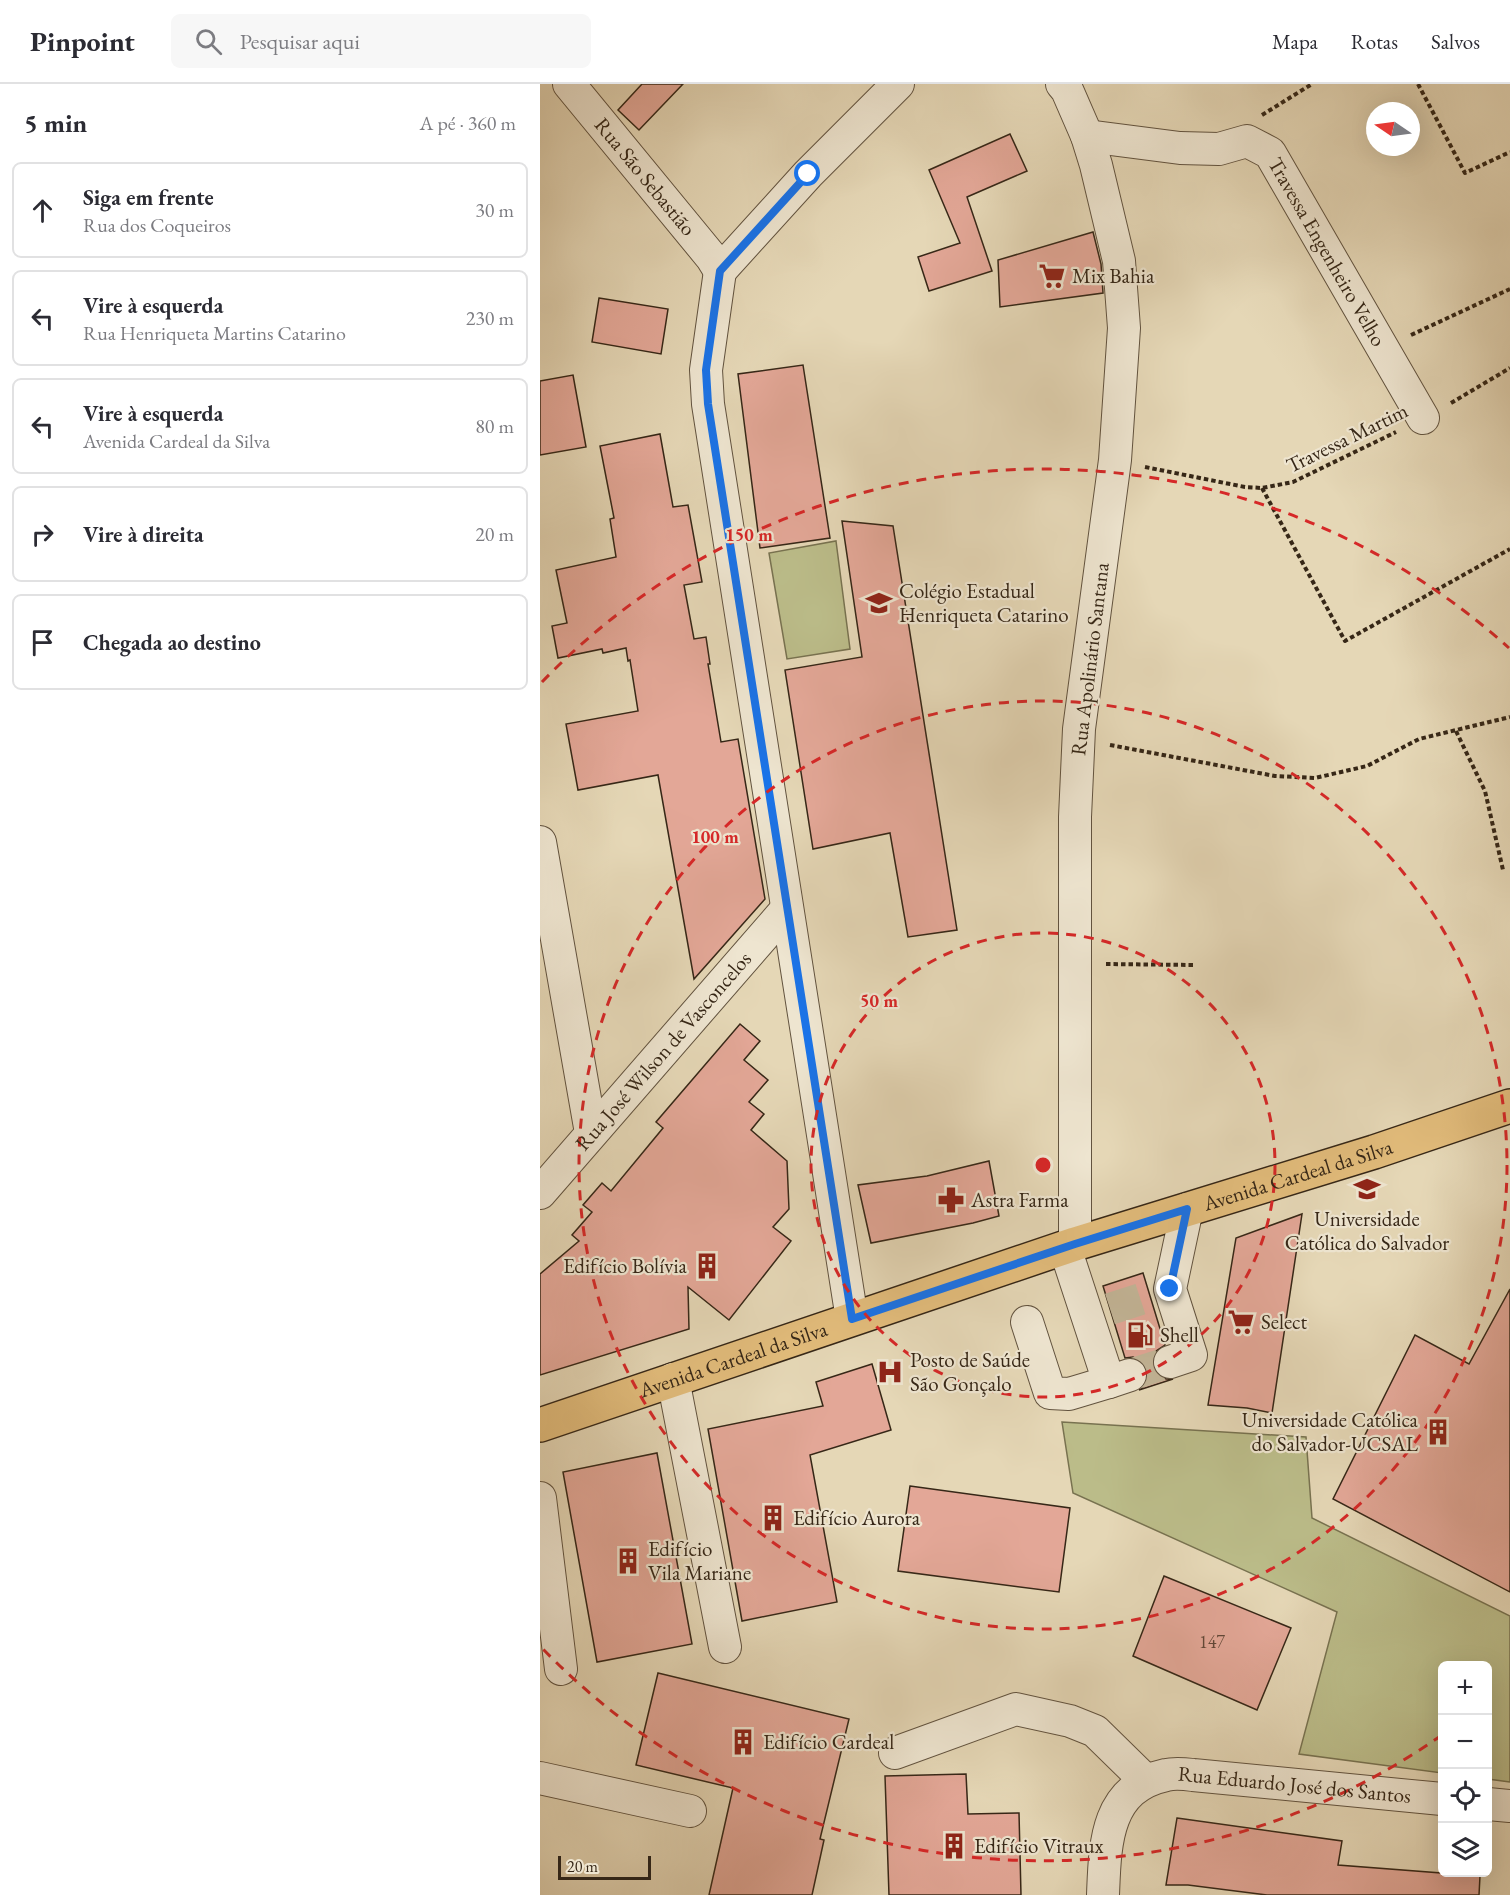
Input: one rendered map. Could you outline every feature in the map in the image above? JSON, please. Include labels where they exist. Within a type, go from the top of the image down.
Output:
[{"type":"main road","name":"Avenida Cardeal da Silva","points":[[540,1425],[1070,1246],[1374,1152],[1510,1106]]},
{"type":"street","name":"Rua São Sebastião","points":[[568,84],[712,258],[720,271]]},
{"type":"street","points":[[852,1319],[708,404],[706,370],[720,271],[808,174],[898,84]]},
{"type":"street","name":"Rua Apolinário Santana","points":[[1028,1322],[1050,1393],[1070,1394],[1120,1378],[1099,1312],[1070,1246],[1076,964],[1075,817],[1079,742],[1115,460],[1124,328],[1120,272],[1096,165],[1087,136],[1066,86]]},
{"type":"street","name":"Travessa Engenheiro Velho","points":[[1087,136],[1180,148],[1209,149],[1219,149],[1247,141],[1270,153],[1423,418]]},
{"type":"street","points":[[540,842],[548,940],[591,1133]]},
{"type":"street","name":"Rua José Wilson de Vasconcelos","points":[[540,1193],[786,909]]},
{"type":"street","points":[[1170,1362],[1191,1354],[1160,1292],[1187,1209]]},
{"type":"street","points":[[673,1379],[725,1647]]},
{"type":"street","points":[[540,1498],[561,1669]]},
{"type":"street","points":[[895,1753],[1016,1709],[1070,1721],[1095,1731],[1146,1781],[1124,1798],[1111,1821],[1106,1845],[1103,1895]]},
{"type":"street","name":"Rua Eduardo José dos Santos","points":[[1146,1781],[1168,1774],[1193,1775],[1438,1799]]},
{"type":"street","points":[[548,1779],[690,1811]]},
{"type":"street","points":[[1492,1804],[1510,1806]]},
{"type":"path","points":[[1247,141],[1258,118],[1312,84]]},
{"type":"path","points":[[1418,84],[1465,173],[1510,152]]},
{"type":"path","points":[[1383,348],[1510,289]]},
{"type":"path","name":"Travessa Martim","points":[[1115,460],[1245,487],[1262,488],[1293,482],[1423,418],[1510,368]]},
{"type":"path","points":[[1262,488],[1345,641],[1510,549]]},
{"type":"path","points":[[1079,742],[1115,745],[1275,776],[1315,778],[1367,766],[1419,740],[1510,717]]},
{"type":"path","points":[[1456,731],[1485,791],[1503,870]]},
{"type":"path","points":[[1076,964],[1194,964]]},
{"type":"green space","points":[[836,541],[850,649],[787,659],[769,553]]},
{"type":"green space","points":[[1062,1422],[1306,1437],[1312,1518],[1510,1616],[1510,1782],[1492,1780],[1492,1661],[1438,1661],[1438,1772],[1299,1754],[1337,1612],[1073,1493]]},
{"type":"building","points":[[642,84],[683,84],[639,130],[618,110]]},
{"type":"building","points":[[1010,134],[1027,171],[967,197],[992,271],[929,291],[918,257],[960,243],[929,170]]},
{"type":"building","name":"Mix Bahia","points":[[1093,232],[1101,264],[1103,293],[1000,307],[998,260]]},
{"type":"building","points":[[599,298],[668,309],[661,354],[592,342]]},
{"type":"building","points":[[803,365],[830,538],[760,548],[738,374]]},
{"type":"building","points":[[573,375],[586,447],[540,455],[540,381]]},
{"type":"building","points":[[660,434],[673,507],[688,505],[702,582],[684,585],[694,639],[706,637],[710,664],[708,664],[721,742],[738,739],[765,899],[694,979],[658,775],[578,790],[566,724],[638,711],[626,648],[603,653],[602,649],[558,658],[552,626],[567,623],[556,570],[616,557],[610,519],[614,518],[600,446]]},
{"type":"building","name":"Colégio Estadual Henriqueta Catarino","points":[[842,521],[893,526],[957,930],[908,937],[890,833],[813,849],[785,670],[862,657]]},
{"type":"building","points":[[740,1024],[760,1041],[744,1060],[768,1080],[749,1102],[764,1114],[751,1130],[787,1161],[789,1209],[773,1227],[791,1241],[729,1320],[688,1287],[689,1329],[540,1375],[540,1274],[579,1241],[572,1235],[592,1212],[583,1205],[602,1183],[611,1191],[663,1128],[656,1122]]},
{"type":"building","points":[[989,1161],[999,1216],[871,1243],[858,1185],[927,1176]]},
{"type":"building","points":[[1302,1214],[1272,1413],[1247,1408],[1208,1405],[1236,1238]]},
{"type":"building","name":"Shell","points":[[1143,1273],[1165,1345],[1156,1351],[1153,1367],[1159,1376],[1173,1379],[1139,1390],[1147,1379],[1147,1369],[1141,1361],[1133,1357],[1125,1358],[1103,1286]]},
{"type":"building","name":"Universidade Católica do Salvador-UCSAL","points":[[1510,1289],[1510,1592],[1333,1499],[1415,1335],[1469,1364]]},
{"type":"building","name":"Edifício Aurora","points":[[872,1364],[891,1430],[810,1455],[837,1602],[742,1621],[708,1429],[823,1406],[816,1382]]},
{"type":"building","name":"Edifício Vila Mariane","points":[[657,1453],[692,1644],[597,1662],[563,1472]]},
{"type":"building","points":[[910,1486],[1070,1508],[1059,1592],[898,1571]]},
{"type":"building","points":[[1164,1576],[1291,1628],[1257,1710],[1133,1656]]},
{"type":"building","name":"Edifício Cardeal","points":[[658,1673],[849,1719],[820,1839],[824,1840],[812,1895],[709,1895],[733,1788],[636,1765]]},
{"type":"building","name":"Edifício Vitraux","points":[[966,1774],[968,1814],[1019,1813],[1021,1895],[889,1895],[885,1776]]},
{"type":"building","points":[[1177,1818],[1342,1841],[1338,1865],[1438,1873],[1438,1877],[1480,1877],[1479,1895],[1267,1895],[1188,1885],[1166,1885]]},
{"type":"tunnel","points":[[1110,1309],[1150,1296]]},
{"type":"tunnel","points":[[1130,1375],[1170,1362]]},
{"type":"place","name":"Mix Bahia","points":[[1052,276]]},
{"type":"place","name":"Colégio Estadual Henriqueta Catarino","points":[[879,603]]},
{"type":"place","name":"Universidade Católica do Salvador","points":[[1367,1189]]},
{"type":"place","name":"Astra Farma","points":[[951,1200]]},
{"type":"place","name":"Edifício Bolívia","points":[[707,1266]]},
{"type":"place","name":"Select","points":[[1241,1322]]},
{"type":"place","name":"Shell","points":[[1140,1335]]},
{"type":"place","name":"Posto de Saúde São Gonçalo","points":[[890,1372]]},
{"type":"place","name":"Universidade Católica do Salvador-UCSAL","points":[[1438,1432]]},
{"type":"place","name":"Edifício Aurora","points":[[773,1518]]},
{"type":"place","name":"Edifício Vila Mariane","points":[[628,1561]]},
{"type":"place","name":"Edifício Cardeal","points":[[743,1742]]},
{"type":"place","name":"Edifício Vitraux","points":[[954,1846]]},
{"type":"route","points":[[808,174],[720,271],[706,370],[708,404],[852,1319],[1187,1209],[1170,1289]]}]
